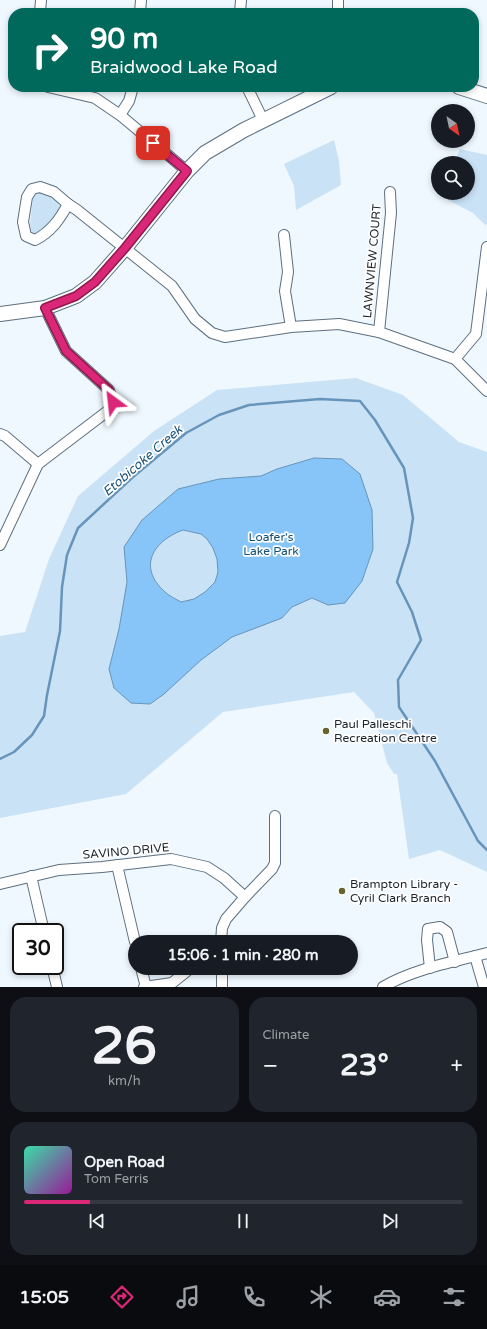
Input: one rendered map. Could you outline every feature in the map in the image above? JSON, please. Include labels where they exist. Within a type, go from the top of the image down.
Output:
[{"type":"street","points":[[69,92],[95,98],[120,115],[187,171]]},
{"type":"street","points":[[120,115],[129,100],[131,92]]},
{"type":"street","points":[[249,92],[263,120]]},
{"type":"street","points":[[0,314],[45,308],[76,296],[95,282],[125,248],[187,171],[206,153],[244,130],[321,92]]},
{"type":"street","points":[[475,92],[487,96]]},
{"type":"street","points":[[68,204],[60,220],[44,236],[35,240],[26,236],[23,222],[26,197],[32,189],[40,187],[54,192],[172,286],[195,319],[212,333],[225,337],[291,327],[339,324],[379,332],[455,359],[487,391]]},
{"type":"street","name":"LAWNVIEW COURT","points":[[379,332],[391,213],[390,192]]},
{"type":"street","points":[[284,235],[288,272],[284,291],[291,327]]},
{"type":"street","points":[[455,359],[476,334],[487,248]]},
{"type":"street","points":[[0,545],[38,464],[109,410],[113,402],[109,390],[66,351],[45,308]]},
{"type":"street","points":[[0,434],[5,436],[38,464]]},
{"type":"street","points":[[222,935],[222,928],[226,919],[244,897],[272,869],[275,863],[274,816]]},
{"type":"street","name":"SAVINO DRIVE","points":[[0,884],[59,870],[171,859],[207,867],[224,878],[244,897]]},
{"type":"street","points":[[117,865],[133,935]]},
{"type":"street","points":[[31,876],[42,923]]},
{"type":"street","points":[[430,968],[426,940],[428,929],[440,927],[447,932],[455,962]]},
{"type":"street","points":[[383,987],[395,979],[487,953]]},
{"type":"street","points":[[475,956],[484,987]]},
{"type":"street","points":[[54,975],[57,987]]},
{"type":"street","points":[[142,975],[145,987],[172,983],[182,975]]},
{"type":"street","points":[[222,975],[222,987]]},
{"type":"green space","points":[[334,140],[339,161],[341,185],[296,210],[294,186],[284,164]]},
{"type":"green space","points":[[460,149],[487,155],[487,224],[485,225],[473,213],[448,200],[475,200],[475,156],[457,156]]},
{"type":"green space","points":[[37,193],[45,193],[52,196],[57,200],[60,207],[42,232],[36,234],[31,231],[30,224],[33,198]]},
{"type":"green space","name":"Loafer's Lake Park","points":[[356,378],[403,395],[459,442],[487,452],[487,872],[440,850],[409,859],[397,774],[394,774],[387,763],[374,713],[354,692],[223,712],[126,794],[0,818],[0,636],[25,632],[49,559],[78,496],[154,431],[217,390]]},
{"type":"water","points":[[314,458],[342,459],[360,474],[372,510],[373,549],[362,581],[345,603],[328,605],[312,598],[292,607],[282,618],[232,637],[201,660],[164,694],[150,704],[131,703],[114,688],[109,669],[119,629],[127,582],[124,547],[142,520],[178,489],[219,479],[261,476],[277,469]],"holes":[[[183,530],[201,534],[207,539],[213,548],[217,559],[218,572],[215,582],[205,592],[194,599],[181,602],[167,593],[157,583],[152,573],[150,564],[152,556],[164,541]]]},
{"type":"waterway","name":"Etobicoke Creek","points":[[0,759],[14,752],[32,735],[44,716],[60,631],[62,587],[67,555],[78,528],[133,477],[186,433],[219,415],[249,405],[320,399],[360,401],[375,420],[404,468],[413,518],[409,543],[397,582],[412,612],[421,640],[398,680],[399,707],[435,761],[478,841],[487,850]]},
{"type":"place","name":"Paul Palleschi Recreation Centre","points":[[326,731]]},
{"type":"place","name":"Brampton Library - Cyril Clark Branch","points":[[342,891]]},
{"type":"route","points":[[113,402],[109,390],[66,351],[45,308],[76,296],[95,282],[125,248],[187,171],[153,143]]}]
